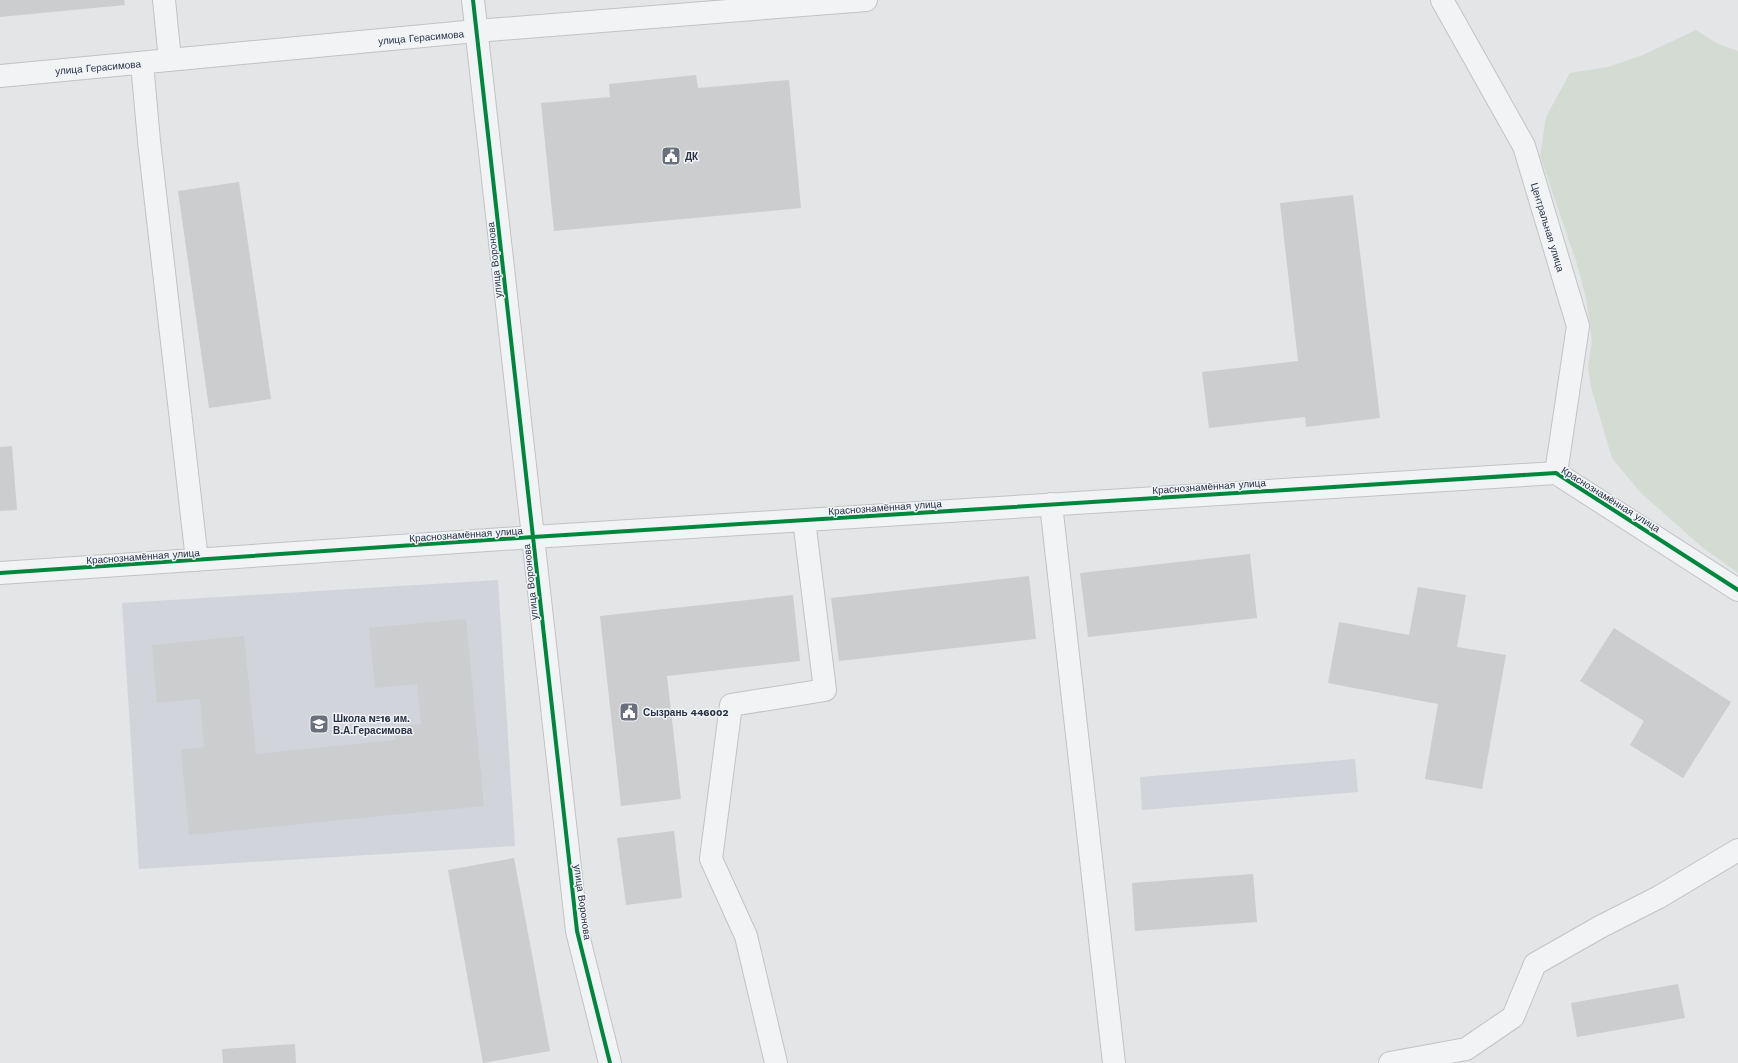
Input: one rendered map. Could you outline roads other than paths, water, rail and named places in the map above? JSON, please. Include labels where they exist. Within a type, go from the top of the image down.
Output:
[{"type":"street","points":[[164,0],[170,60]]},
{"type":"street","name":"улица Воронова","points":[[473,0],[577,931],[610,1063]]},
{"type":"street","name":"улица Герасимова","points":[[0,76],[476,31],[866,0]]},
{"type":"street","name":"Центральная улица","points":[[1442,0],[1524,146],[1578,326],[1556,473]]},
{"type":"street","points":[[142,63],[149,141],[197,560]]},
{"type":"street","name":"Краснознамённая улица","points":[[0,573],[533,537],[1556,473],[1738,590]]},
{"type":"street","points":[[1051,504],[1114,1063]]},
{"type":"street","points":[[776,1063],[746,936],[711,859],[731,705],[825,690],[804,520]]},
{"type":"street","points":[[1390,1063],[1466,1049],[1513,1017],[1536,964],[1600,927],[1659,897],[1738,850]]},
{"type":"place","name":"ДК","points":[[671,156]]},
{"type":"place","name":"Сызрань 446002","points":[[629,712]]},
{"type":"place","name":"Школа №16 им. В.А.Герасимова","points":[[319,724]]}]
